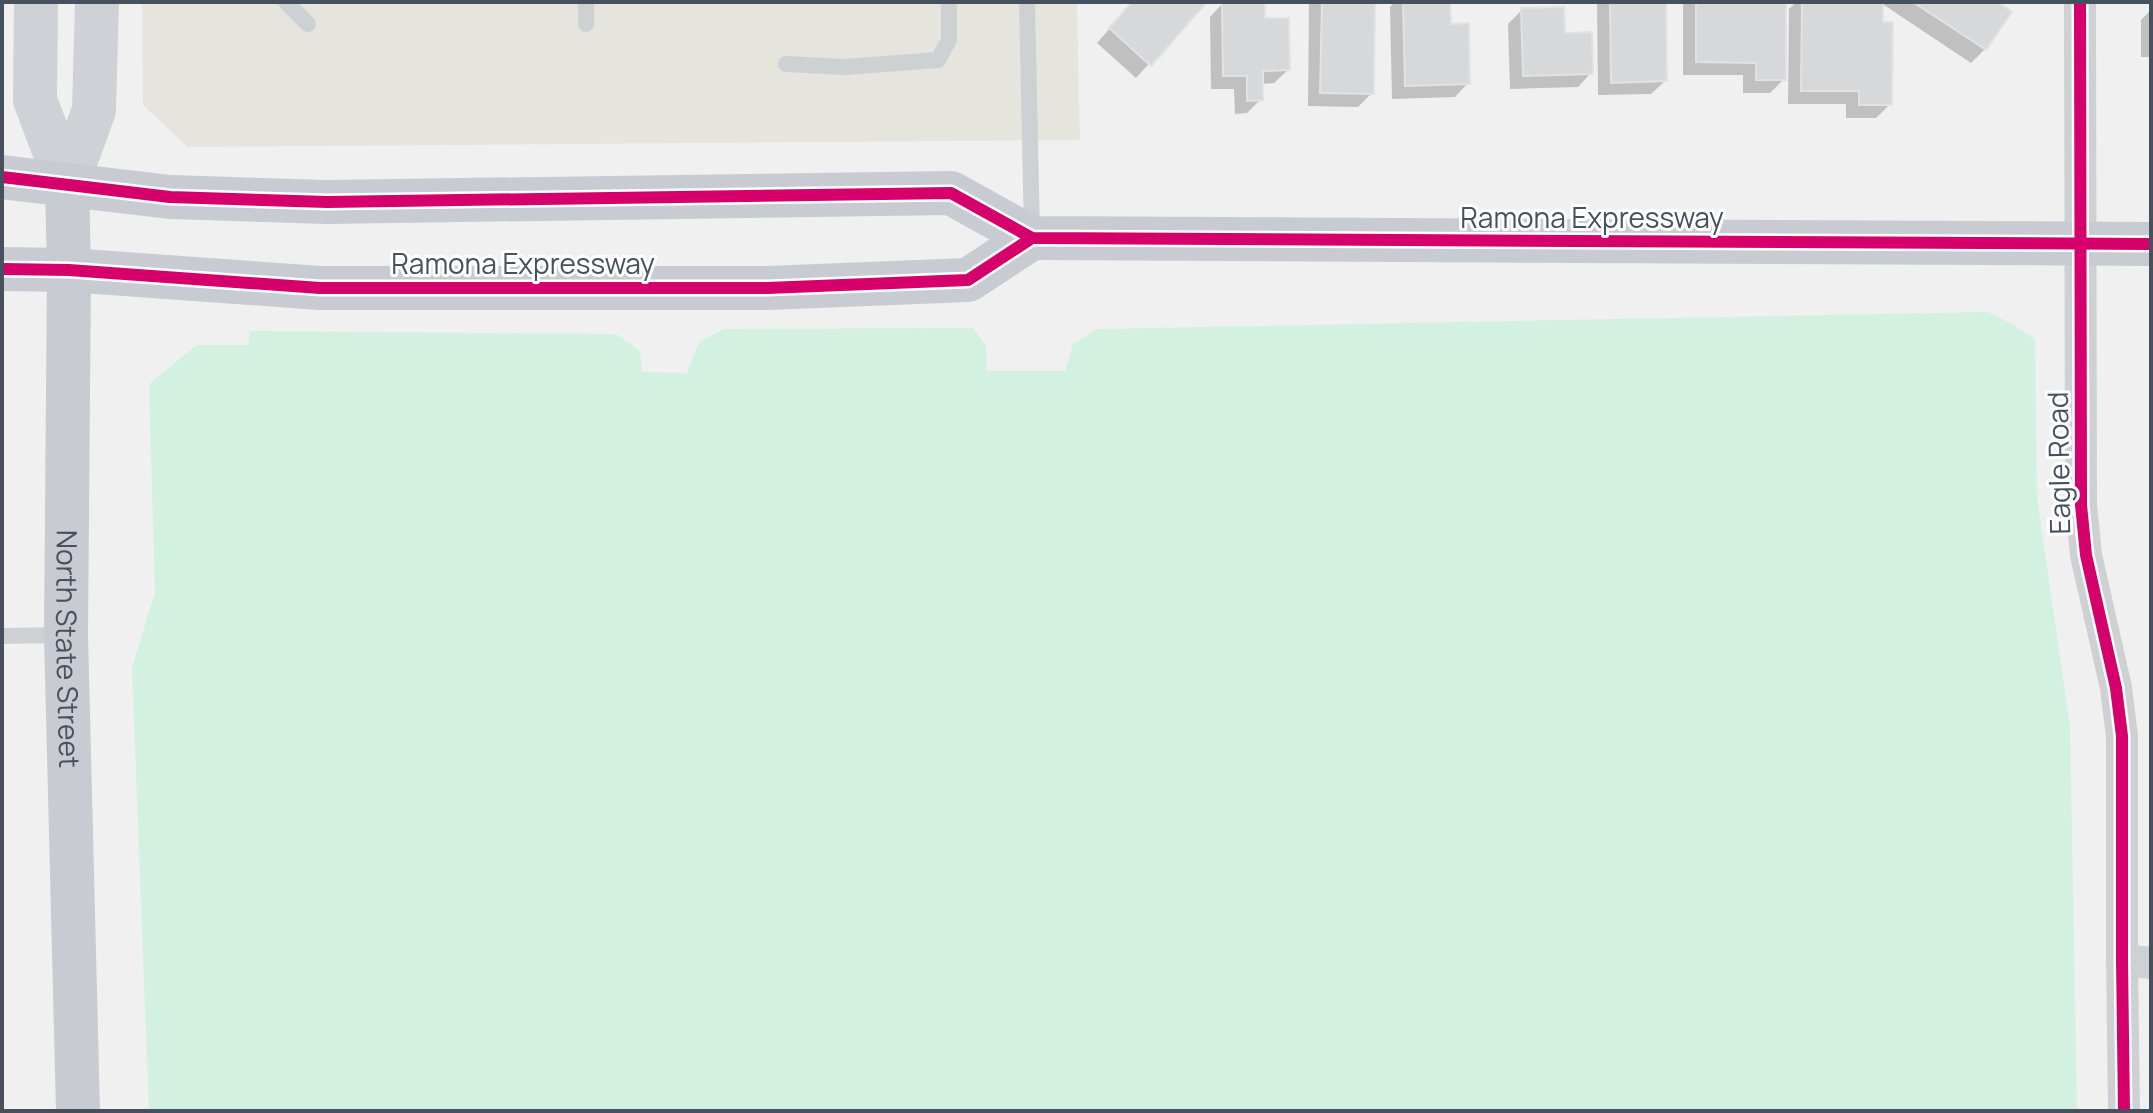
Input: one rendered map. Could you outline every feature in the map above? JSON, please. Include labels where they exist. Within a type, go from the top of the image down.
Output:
[{"type":"main road","name":"North State Street","points":[[36,2],[35,100],[67,185],[66,635],[78,1111]]},
{"type":"main road","name":"North State Street","points":[[67,185],[94,110],[97,2]]},
{"type":"main road","name":"Ramona Expressway","points":[[2,177],[170,197],[327,202],[951,193],[1032,238],[2151,244]]},
{"type":"main road","name":"Ramona Expressway","points":[[2,269],[69,270],[320,288],[767,288],[968,280],[1032,238]]},
{"type":"street","name":"Eagle Road","points":[[2080,2],[2081,505],[2086,555],[2116,688],[2122,736],[2136,961],[2124,1111]]},
{"type":"lane","points":[[286,2],[308,24]]},
{"type":"lane","points":[[586,2],[586,24]]},
{"type":"lane","points":[[786,64],[845,67],[938,60],[949,40],[949,2]]},
{"type":"lane","points":[[1027,2],[1032,238]]},
{"type":"lane","points":[[2,636],[66,635]]},
{"type":"shaded area","points":[[142,2],[1077,2],[1080,140],[188,147],[143,105]]},
{"type":"green space","points":[[1988,312],[2035,340],[2037,498],[2070,727],[2077,1110],[149,1111],[132,668],[155,592],[149,384],[197,345],[248,345],[250,331],[616,334],[640,351],[642,372],[687,373],[699,342],[724,329],[973,328],[986,346],[987,371],[1065,371],[1073,344],[1097,329]]},
{"type":"building","points":[[1132,2],[1207,2],[1151,66],[1109,28]]},
{"type":"building","points":[[1222,2],[1265,2],[1265,18],[1289,18],[1290,70],[1263,71],[1263,100],[1247,101],[1247,76],[1223,76]]},
{"type":"building","points":[[1322,2],[1375,2],[1374,94],[1320,93]]},
{"type":"building","points":[[1403,2],[1450,2],[1451,24],[1469,23],[1470,84],[1405,86]]},
{"type":"building","points":[[1610,2],[1666,2],[1667,81],[1611,83]]},
{"type":"building","points":[[1696,2],[1786,2],[1786,80],[1756,80],[1756,63],[1696,62]]},
{"type":"building","points":[[1802,2],[1883,2],[1883,22],[1893,22],[1892,105],[1859,105],[1859,91],[1801,91]]},
{"type":"building","points":[[1913,2],[1998,2],[2012,12],[1986,50]]},
{"type":"building","points":[[1564,7],[1565,33],[1592,32],[1593,74],[1523,76],[1521,8]]},
{"type":"cycle path","points":[[2080,2],[2081,505],[2086,555],[2116,688],[2122,736],[2124,1111]]},
{"type":"cycle path","points":[[2,177],[170,197],[327,202],[951,193],[1032,238],[2151,244]]},
{"type":"cycle path","points":[[2,269],[69,270],[320,288],[767,288],[968,280],[1032,238]]}]
